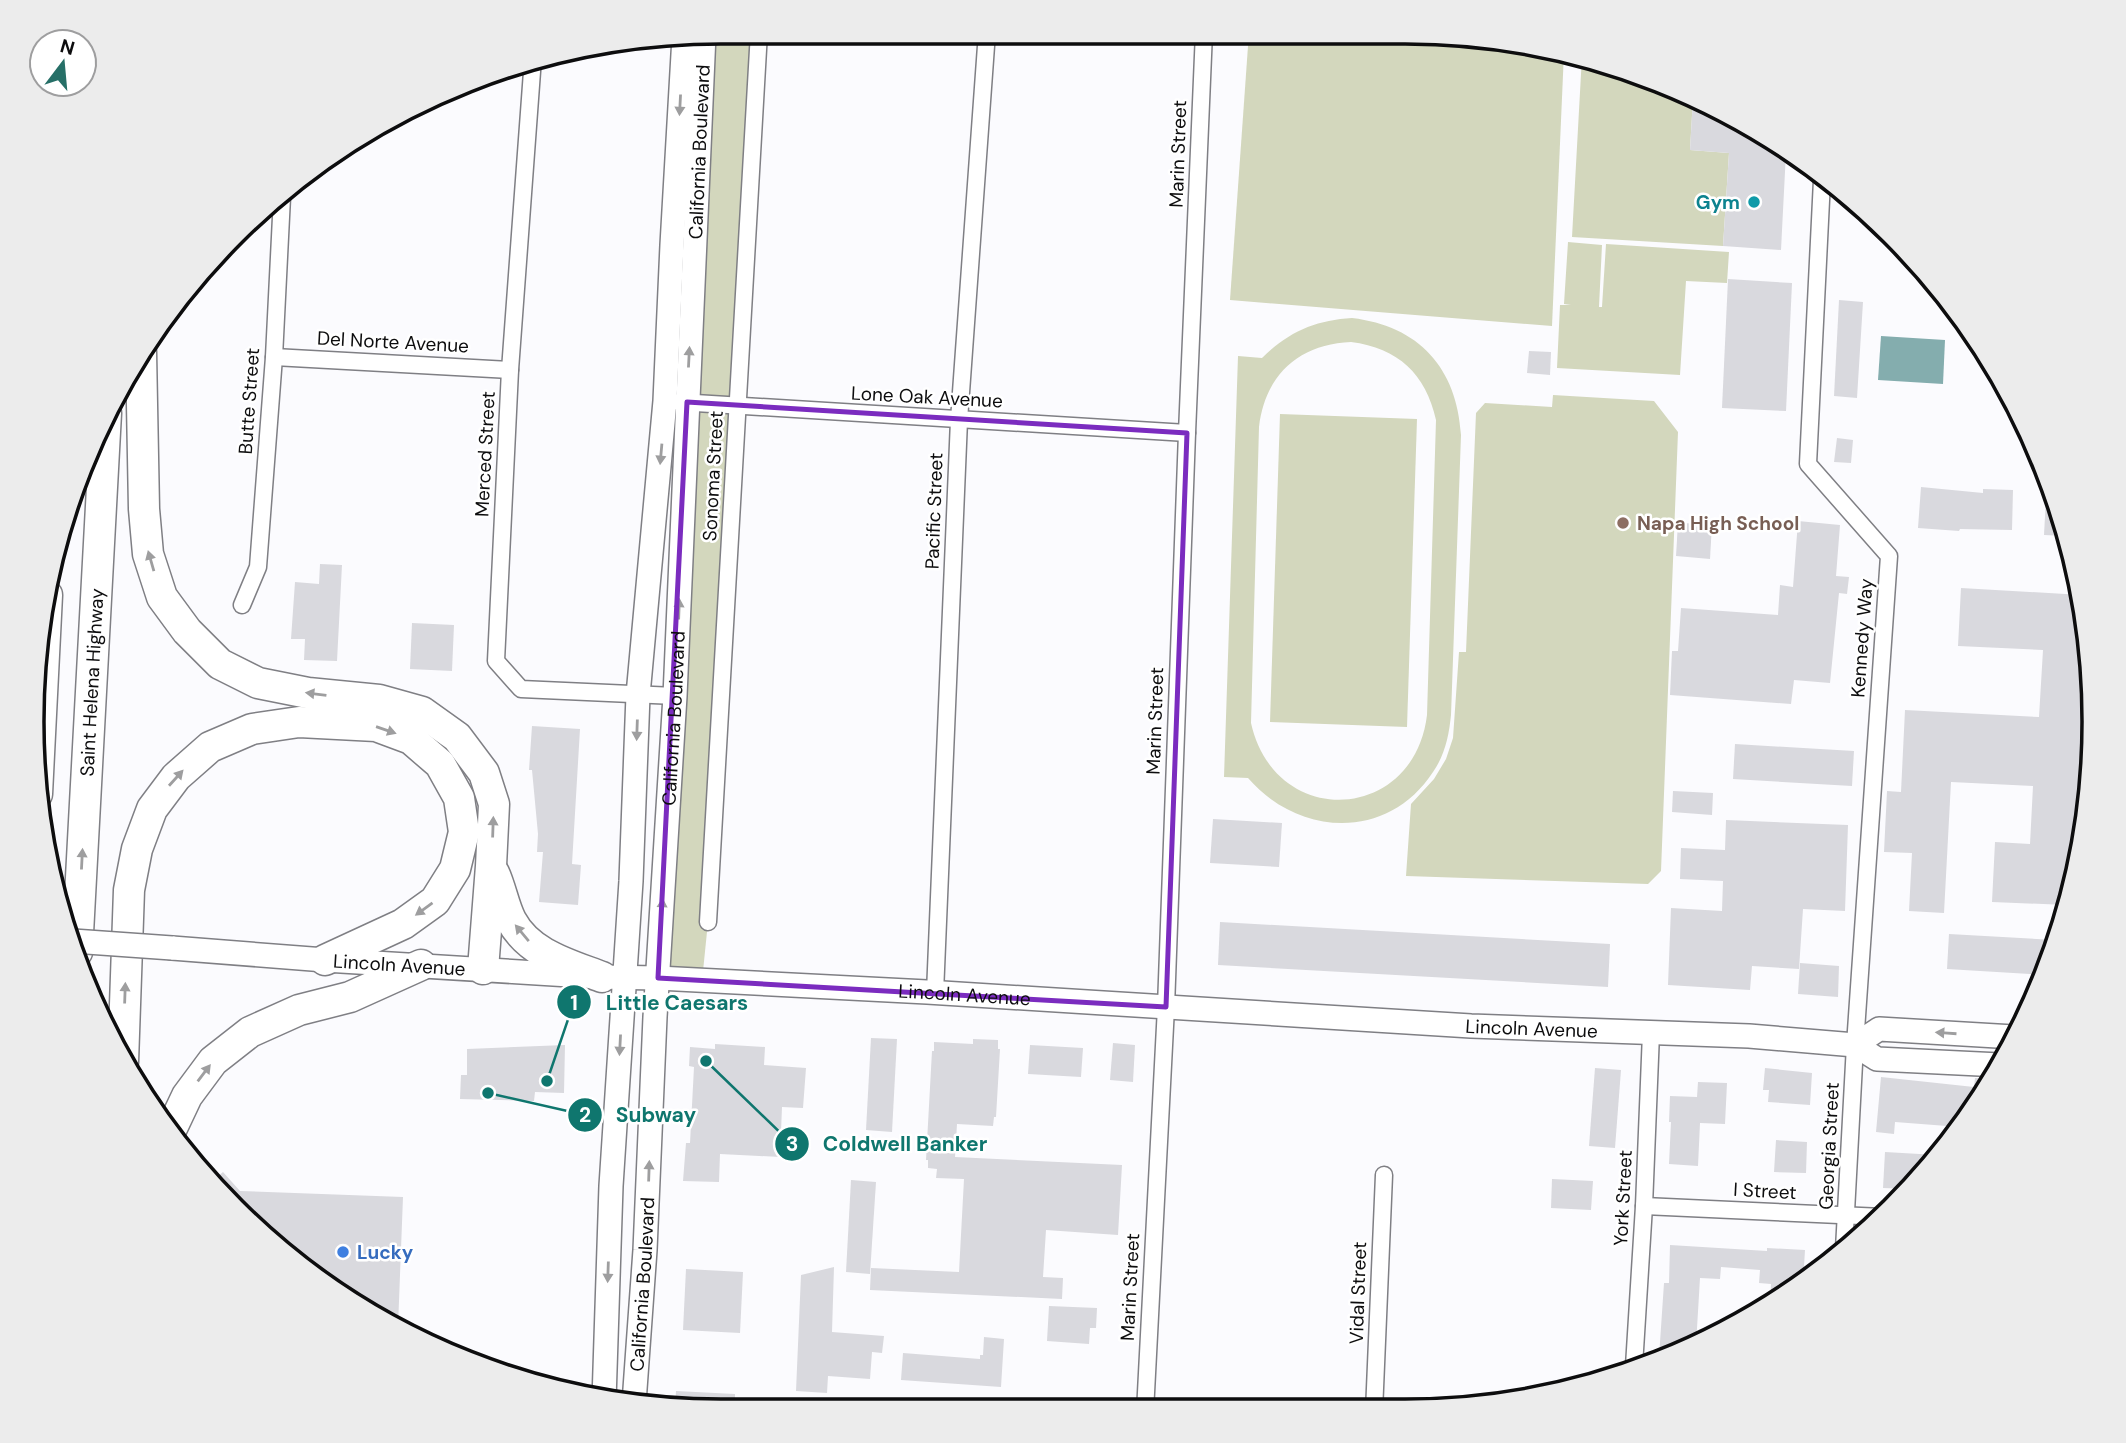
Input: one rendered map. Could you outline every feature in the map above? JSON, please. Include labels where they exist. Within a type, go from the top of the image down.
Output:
[{"type":"highway","points":[[141,372],[144,509],[148,554],[162,597],[187,631],[220,664],[258,683],[308,693],[379,700],[422,712],[457,737],[484,773],[494,804],[483,968]]},
{"type":"highway","name":"Saint Helena Highway","points":[[78,933],[104,442]]},
{"type":"highway","points":[[124,1039],[129,890],[137,849],[152,809],[176,776],[210,747],[252,729],[299,722],[376,726],[411,739],[440,764],[459,798],[464,832],[455,869],[435,901],[403,924],[325,960]]},
{"type":"highway","points":[[491,866],[502,888],[510,919],[526,940],[551,958],[614,977]]},
{"type":"highway","points":[[175,1121],[187,1096],[213,1061],[250,1032],[299,1010],[350,997],[421,965]]},
{"type":"street","name":"California Boulevard","points":[[604,1388],[614,977],[631,881],[638,695],[676,401],[703,44]]},
{"type":"street","name":"Sonoma Street","points":[[708,922],[758,44]]},
{"type":"street","name":"Pacific Street","points":[[935,993],[959,420],[986,44]]},
{"type":"street","name":"Marin Street","points":[[1146,1399],[1166,1007],[1203,44]]},
{"type":"street","name":"California Boulevard","points":[[635,1393],[675,696],[676,401],[671,245],[684,45]]},
{"type":"street","name":"Merced Street","points":[[532,71],[510,370],[496,661],[521,689],[675,696]]},
{"type":"street","name":"Kennedy Way","points":[[1822,188],[1808,464],[1889,556],[1856,1045]]},
{"type":"street","name":"Butte Street","points":[[242,605],[258,567],[274,357],[282,207]]},
{"type":"street","name":"Del Norte Avenue","points":[[274,357],[510,370]]},
{"type":"street","name":"Lone Oak Avenue","points":[[676,401],[1187,433]]},
{"type":"street","name":"Lincoln Avenue","points":[[81,941],[325,960],[935,993],[1471,1026],[1749,1036],[1856,1045],[1877,1059],[1988,1064]]},
{"type":"street","points":[[1856,1045],[1879,1029],[2004,1036]]},
{"type":"street","name":"York Street","points":[[1634,1359],[1651,1032]]},
{"type":"street","name":"Georgia Street","points":[[1845,1236],[1856,1045]]},
{"type":"street","name":"Vidal Street","points":[[1375,1399],[1384,1175]]},
{"type":"street","name":"I Street","points":[[1644,1206],[1867,1216]]},
{"type":"highlighted area","points":[[687,402],[1187,433],[1166,1007],[658,978]]},
{"type":"green space","points":[[703,44],[758,44],[708,922],[702,981],[658,978]]},
{"type":"green space","points":[[1248,44],[1449,45],[1564,63],[1552,326],[1230,300]]},
{"type":"green space","points":[[1581,67],[1664,95],[1692,108],[1690,150],[1729,153],[1723,246],[1572,237]]},
{"type":"green space","points":[[1568,242],[1602,245],[1599,307],[1602,307],[1606,244],[1729,252],[1727,283],[1686,281],[1680,375],[1557,368],[1560,305],[1571,305],[1564,304]]},
{"type":"green space","points":[[1352,318],[1397,330],[1430,354],[1452,390],[1461,435],[1451,715],[1446,745],[1433,772],[1414,794],[1392,810],[1368,820],[1343,823],[1317,820],[1292,812],[1269,798],[1248,778],[1224,777],[1238,356],[1262,358],[1292,334],[1339,319]],"holes":[[[1351,342],[1368,345],[1396,357],[1417,377],[1425,389],[1436,420],[1427,715],[1417,751],[1397,777],[1372,793],[1343,800],[1314,796],[1287,782],[1265,758],[1251,723],[1259,427],[1263,408],[1277,378],[1301,356],[1332,344]]]},
{"type":"green space","points":[[1553,395],[1654,401],[1678,432],[1661,871],[1648,884],[1406,876],[1411,804],[1434,779],[1446,759],[1453,738],[1459,652],[1466,652],[1476,413],[1485,403],[1552,407]]},
{"type":"green space","points":[[1280,414],[1417,419],[1407,727],[1270,722]]},
{"type":"water","points":[[1881,336],[1945,340],[1943,384],[1878,380]]},
{"type":"building","name":"Gym","points":[[1692,108],[1786,161],[1781,250],[1723,246],[1729,153],[1690,150]]},
{"type":"building","points":[[1728,279],[1792,283],[1786,411],[1722,408]]},
{"type":"building","points":[[1839,300],[1863,302],[1857,398],[1834,396]]},
{"type":"building","points":[[1529,351],[1551,352],[1550,375],[1527,373]]},
{"type":"building","points":[[1837,438],[1853,440],[1851,463],[1834,462]]},
{"type":"building","points":[[1921,487],[1983,493],[1983,489],[2013,490],[2012,530],[1959,531],[1918,528]]},
{"type":"building","points":[[2046,503],[2056,536],[2044,535]]},
{"type":"building","points":[[1798,521],[1840,525],[1836,576],[1849,577],[1847,594],[1839,593],[1830,683],[1794,680],[1791,704],[1670,695],[1672,651],[1678,651],[1681,608],[1778,615],[1780,585],[1793,587]]},
{"type":"building","points":[[1678,523],[1712,524],[1710,559],[1676,556]]},
{"type":"building","points":[[320,564],[342,565],[337,661],[304,660],[305,639],[291,639],[295,582],[319,584]]},
{"type":"building","points":[[1961,588],[2070,594],[2081,677],[2081,766],[2069,854],[2057,905],[1992,902],[1995,842],[2030,844],[2033,786],[1951,782],[1944,913],[1909,911],[1912,853],[1884,852],[1887,791],[1901,792],[1905,710],[2039,717],[2043,650],[1958,646]]},
{"type":"building","points":[[412,623],[454,625],[452,671],[410,669]]},
{"type":"building","points":[[532,726],[580,729],[572,864],[581,865],[578,905],[539,902],[543,852],[537,852],[532,770],[529,770]]},
{"type":"building","points":[[1735,744],[1854,751],[1852,786],[1733,779]]},
{"type":"building","points":[[1673,791],[1713,793],[1712,815],[1672,812]]},
{"type":"building","points":[[1213,819],[1282,823],[1279,867],[1210,863]]},
{"type":"building","points":[[1726,820],[1848,825],[1845,911],[1803,909],[1799,969],[1752,966],[1750,990],[1668,985],[1671,908],[1722,911],[1723,881],[1680,879],[1681,848],[1725,850]]},
{"type":"building","points":[[1220,922],[1610,944],[1608,987],[1218,965]]},
{"type":"building","points":[[1949,934],[2046,939],[2033,974],[1947,969]]},
{"type":"building","points":[[1800,963],[1839,966],[1838,997],[1798,994]]},
{"type":"building","points":[[871,1038],[897,1039],[892,1132],[866,1130]]},
{"type":"building","points":[[973,1039],[998,1040],[1000,1049],[996,1117],[993,1126],[957,1124],[955,1157],[1122,1165],[1118,1235],[1046,1230],[1043,1277],[1063,1278],[1062,1299],[870,1290],[871,1268],[959,1272],[964,1179],[936,1178],[937,1169],[928,1168],[926,1160],[932,1051],[934,1042],[973,1044]]},
{"type":"building","points":[[1113,1043],[1135,1045],[1133,1082],[1110,1080]]},
{"type":"building","points":[[715,1044],[765,1047],[764,1065],[806,1068],[803,1108],[782,1107],[780,1157],[720,1154],[719,1182],[683,1181],[686,1143],[690,1143],[694,1067],[689,1066],[690,1047],[715,1049]]},
{"type":"building","points":[[565,1045],[564,1093],[535,1092],[534,1101],[460,1099],[461,1075],[467,1075],[467,1049]]},
{"type":"building","points":[[1030,1045],[1083,1048],[1081,1077],[1028,1074]]},
{"type":"building","points":[[1595,1068],[1621,1070],[1615,1148],[1589,1146]]},
{"type":"building","points":[[1765,1068],[1812,1073],[1810,1105],[1768,1102],[1769,1090],[1763,1090]]},
{"type":"building","points":[[1881,1077],[1974,1087],[1975,1078],[1980,1078],[1948,1126],[1895,1122],[1894,1134],[1876,1132]]},
{"type":"building","points":[[1698,1082],[1727,1083],[1725,1124],[1700,1123],[1698,1166],[1669,1164],[1670,1096],[1697,1097]]},
{"type":"building","points":[[1776,1140],[1807,1142],[1806,1173],[1774,1172]]},
{"type":"building","points":[[1885,1152],[1925,1154],[1895,1188],[1883,1188]]},
{"type":"building","name":"Lucky","points":[[223,1172],[240,1191],[403,1197],[398,1316],[345,1285],[309,1259],[242,1201],[219,1175]]},
{"type":"building","points":[[1552,1179],[1593,1181],[1591,1210],[1551,1208]]},
{"type":"building","points":[[851,1180],[876,1182],[870,1274],[846,1272]]},
{"type":"building","points":[[1670,1245],[1767,1251],[1767,1248],[1805,1250],[1804,1268],[1771,1291],[1771,1284],[1759,1283],[1760,1270],[1721,1267],[1720,1279],[1700,1278],[1697,1332],[1659,1350],[1664,1283],[1669,1283]]},
{"type":"building","points":[[834,1267],[832,1332],[884,1336],[882,1353],[872,1352],[870,1379],[828,1376],[827,1393],[796,1391],[801,1275]]},
{"type":"building","points":[[686,1269],[743,1272],[740,1333],[683,1330]]},
{"type":"building","points":[[1049,1306],[1097,1308],[1096,1328],[1090,1328],[1089,1344],[1047,1341]]},
{"type":"building","points":[[984,1337],[1004,1339],[1001,1387],[901,1380],[903,1353],[980,1359],[980,1355],[983,1355]]},
{"type":"building","points":[[676,1391],[735,1394],[735,1399],[676,1398]]},
{"type":"place","name":"Gym","points":[[1754,202]]},
{"type":"place","name":"Napa High School","points":[[1623,523]]},
{"type":"place","name":"Coldwell Banker","points":[[706,1061]]},
{"type":"place","name":"Little Caesars","points":[[547,1081]]},
{"type":"place","name":"Subway","points":[[488,1093]]},
{"type":"place","name":"Lucky","points":[[343,1252]]}]
